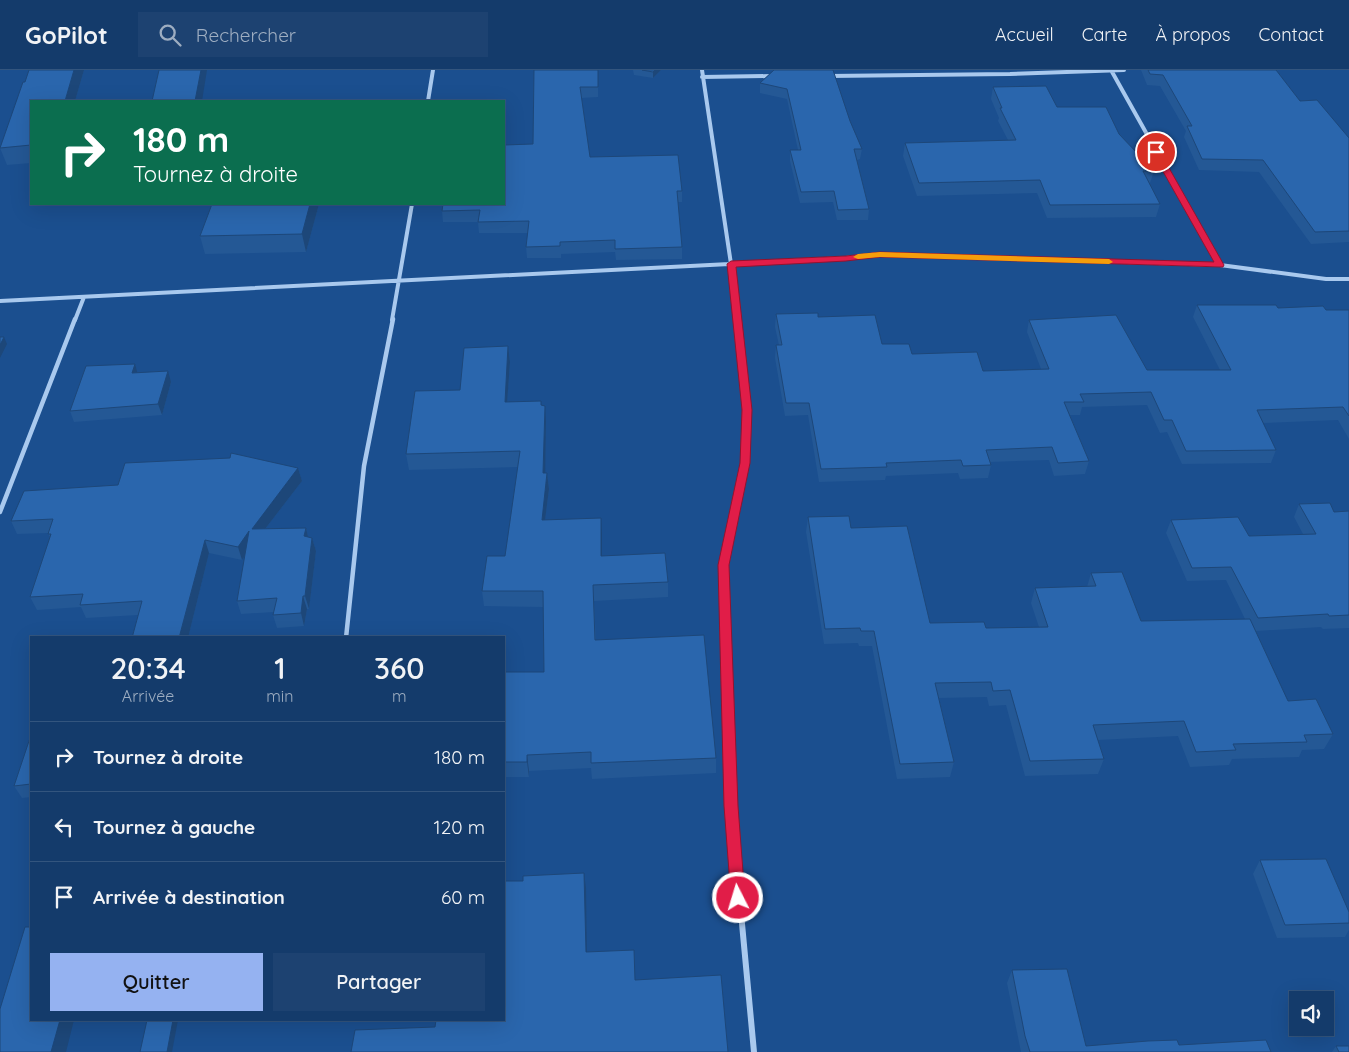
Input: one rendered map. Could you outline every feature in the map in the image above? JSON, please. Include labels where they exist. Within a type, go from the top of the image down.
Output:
[{"type":"street","points":[[428,100],[433,70]]},
{"type":"street","points":[[702,70],[731,264],[747,410],[745,463],[724,565],[724,593],[731,806],[754,1052]]},
{"type":"street","points":[[1111,70],[1220,265]]},
{"type":"street","points":[[821,76],[1124,70]]},
{"type":"street","points":[[702,77],[782,76]]},
{"type":"street","points":[[346,636],[364,466],[400,282],[412,205]]},
{"type":"street","points":[[0,301],[400,282],[846,258],[880,254],[1220,265],[1326,279],[1349,279]]},
{"type":"street","points":[[0,512],[84,297]]},
{"type":"building","points":[[29,70],[74,70],[65,100],[30,100],[30,145],[0,148],[23,82],[25,82]]},
{"type":"building","points":[[159,70],[201,70],[195,100],[152,100]]},
{"type":"building","points":[[534,70],[598,70],[598,87],[580,87],[590,157],[678,155],[682,191],[677,191],[682,247],[615,249],[615,240],[560,242],[560,246],[526,247],[529,221],[478,222],[480,210],[442,211],[443,205],[505,205],[505,145],[533,144]]},
{"type":"building","points":[[774,70],[833,70],[850,121],[862,149],[854,149],[869,209],[838,210],[834,191],[801,192],[790,150],[801,150],[787,89],[760,83]]},
{"type":"building","points":[[1148,70],[1276,70],[1300,101],[1317,100],[1349,138],[1349,231],[1315,232],[1263,160],[1202,159],[1187,126],[1192,126],[1163,75],[1150,74]]},
{"type":"building","points":[[1046,86],[1057,107],[1106,107],[1119,134],[1154,171],[1143,171],[1160,204],[1050,205],[1040,180],[919,183],[905,143],[1016,140],[1000,108],[1002,108],[993,87]]},
{"type":"building","points":[[212,205],[310,205],[302,234],[200,236]]},
{"type":"building","points":[[1197,305],[1276,305],[1278,308],[1323,306],[1326,310],[1349,310],[1349,416],[1343,407],[1257,410],[1276,450],[1186,451],[1172,420],[1164,420],[1151,392],[1080,394],[1084,402],[1064,402],[1089,461],[1058,463],[1052,447],[986,450],[991,465],[963,466],[961,460],[886,463],[887,467],[821,469],[809,403],[786,403],[776,345],[782,345],[776,314],[818,313],[818,317],[875,315],[882,344],[909,344],[912,354],[977,352],[983,371],[1049,369],[1029,320],[1116,315],[1147,370],[1231,370]]},
{"type":"building","points":[[0,337],[4,337],[0,345]]},
{"type":"building","points":[[508,346],[505,402],[541,401],[541,405],[545,406],[543,473],[547,473],[542,520],[601,518],[601,556],[665,553],[668,582],[593,585],[595,640],[704,635],[716,758],[591,763],[591,752],[527,755],[527,762],[505,762],[505,672],[544,672],[543,591],[482,591],[487,556],[505,556],[520,451],[406,454],[415,391],[460,390],[464,348]]},
{"type":"building","points":[[135,364],[132,373],[168,371],[158,404],[70,411],[86,366]]},
{"type":"building","points":[[231,453],[298,468],[252,529],[306,528],[304,536],[312,538],[301,613],[273,615],[277,598],[237,601],[249,531],[238,547],[205,540],[180,636],[133,636],[142,601],[80,605],[83,594],[30,597],[51,534],[48,534],[53,519],[11,521],[24,491],[118,485],[125,463],[230,458]]},
{"type":"building","points":[[1330,503],[1334,512],[1349,511],[1349,615],[1329,616],[1328,614],[1258,618],[1231,567],[1192,568],[1171,520],[1238,517],[1249,536],[1316,534],[1299,504]]},
{"type":"building","points":[[849,516],[851,528],[907,526],[930,623],[984,622],[986,628],[1048,627],[1035,588],[1096,586],[1091,573],[1122,572],[1141,621],[1250,619],[1288,701],[1316,699],[1333,734],[1304,735],[1307,742],[1233,744],[1236,750],[1196,752],[1184,721],[1093,725],[1104,759],[1030,761],[1010,690],[993,691],[991,682],[935,683],[954,762],[900,764],[874,631],[861,631],[860,628],[825,629],[808,517]]},
{"type":"building","points":[[30,738],[30,784],[14,786]]},
{"type":"building","points":[[1326,859],[1349,912],[1349,923],[1285,925],[1260,860]]},
{"type":"building","points":[[584,873],[586,952],[634,950],[635,980],[721,975],[728,1052],[351,1052],[355,1030],[435,1027],[436,1021],[505,1021],[505,881],[523,881],[523,876]]},
{"type":"building","points":[[25,927],[30,927],[30,1021],[60,1021],[51,1052],[0,1052],[0,1009]]},
{"type":"building","points":[[1067,969],[1086,1046],[1177,1040],[1179,1045],[1266,1040],[1271,1052],[1030,1052],[1012,970]]},
{"type":"building","points":[[147,1021],[173,1021],[167,1052],[140,1052]]},
{"type":"building","points":[[1336,1046],[1349,1046],[1349,1052],[1339,1052]]},
{"type":"slow traffic","points":[[858,257],[880,254],[1109,262]]},
{"type":"route","points":[[738,898],[731,806],[724,565],[745,463],[747,410],[731,264],[846,258],[880,254],[1220,265],[1156,152]]}]
